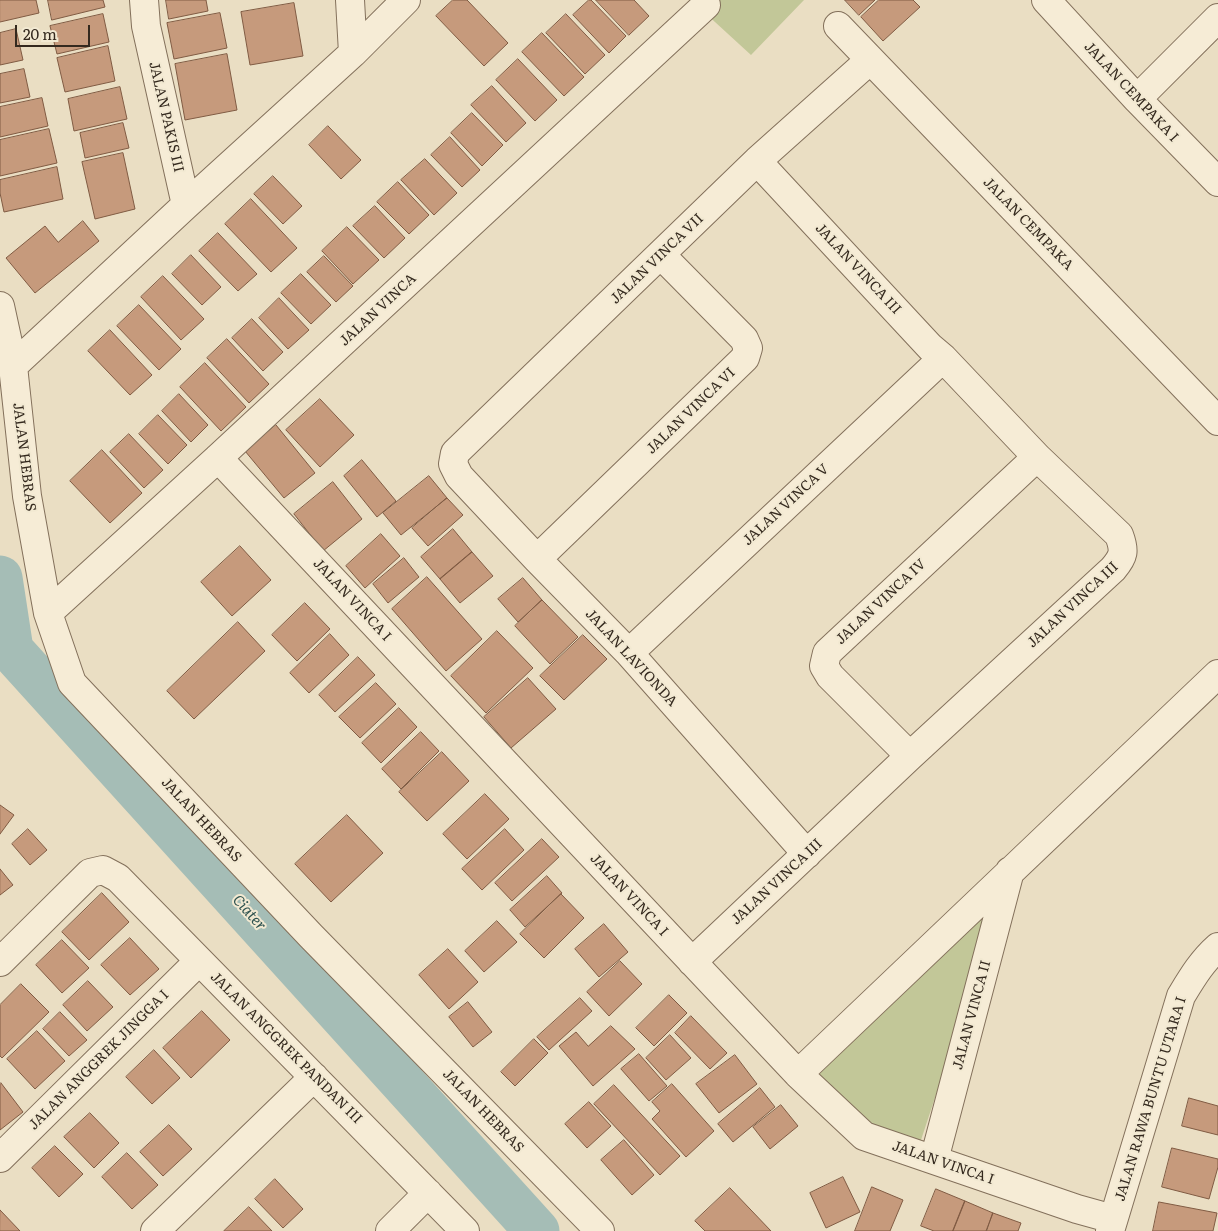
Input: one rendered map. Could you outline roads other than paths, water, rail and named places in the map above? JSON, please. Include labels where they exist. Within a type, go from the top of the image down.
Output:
[{"type":"street","name":"JALAN PAKIS III","points":[[144,0],[146,26],[186,204]]},
{"type":"street","points":[[350,0],[354,53]]},
{"type":"street","points":[[13,366],[186,204],[354,53],[406,0]]},
{"type":"street","name":"JALAN CEMPAKA I","points":[[1046,0],[1137,99],[1218,182]]},
{"type":"street","name":"JALAN VINCA","points":[[48,613],[218,458],[706,5]]},
{"type":"street","points":[[1137,99],[1218,18]]},
{"type":"street","name":"JALAN CEMPAKA","points":[[838,26],[1218,421]]},
{"type":"street","name":"JALAN VINCA VII","points":[[453,464],[455,454],[757,161],[870,60]]},
{"type":"street","name":"JALAN VINCA III","points":[[692,962],[910,756],[1122,560],[1123,547],[1119,535],[1037,457],[943,358],[930,347],[757,161]]},
{"type":"street","name":"JALAN VINCA VI","points":[[537,559],[746,358],[748,348],[744,339],[660,255]]},
{"type":"street","name":"JALAN HEBRAS","points":[[0,306],[13,366],[28,496],[48,613],[72,683],[311,936],[600,1231]]},
{"type":"street","name":"JALAN VINCA V","points":[[628,652],[943,358]]},
{"type":"street","name":"JALAN VINCA IV","points":[[910,756],[830,676],[824,666],[827,653],[1037,457]]},
{"type":"street","name":"JALAN VINCA I","points":[[218,458],[798,1074],[864,1136],[1078,1209],[1112,1225]]},
{"type":"street","name":"JALAN LAVIONDA","points":[[453,464],[459,476],[628,652],[807,854]]},
{"type":"street","points":[[798,1074],[1218,674]]},
{"type":"street","name":"JALAN ANGGREK PANDAN III","points":[[0,962],[90,873],[103,870],[118,878],[465,1231]]},
{"type":"street","name":"JALAN VINCA II","points":[[934,1160],[1010,871]]},
{"type":"street","name":"JALAN RAWA BUNTU UTARA I","points":[[1112,1225],[1181,996],[1194,974],[1218,947]]},
{"type":"street","name":"JALAN ANGGREK JINGGA I","points":[[0,1158],[199,961]]},
{"type":"street","points":[[155,1231],[314,1077]]},
{"type":"street","points":[[390,1231],[428,1193]]},
{"type":"waterway","name":"Ciater","points":[[0,578],[11,650],[537,1231]]}]
